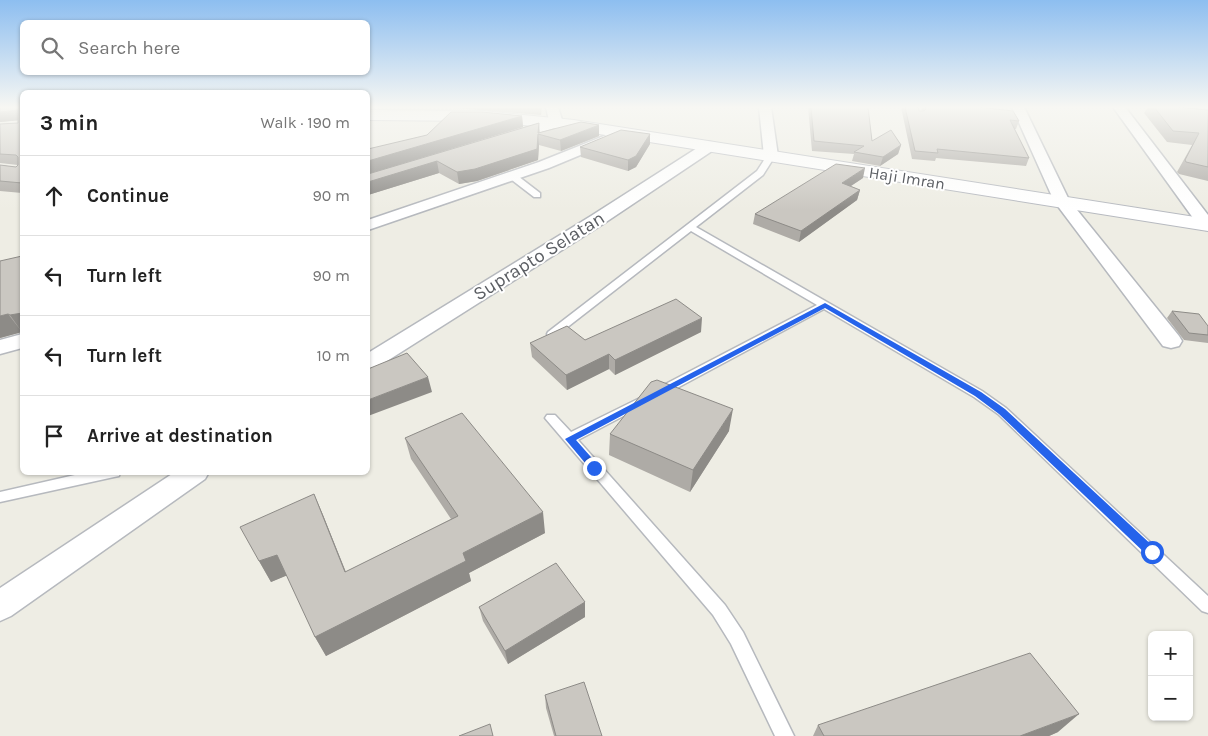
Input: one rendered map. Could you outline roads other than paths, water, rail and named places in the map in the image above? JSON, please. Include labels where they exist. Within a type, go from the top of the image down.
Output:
[{"type":"street","points":[[370,224],[553,162],[602,141]]},
{"type":"street","name":"Haji Imran","points":[[679,141],[1208,225]]},
{"type":"street","points":[[770,141],[772,156]]},
{"type":"street","points":[[1030,141],[1062,201],[1171,341]]},
{"type":"street","points":[[1145,141],[1208,225]]},
{"type":"street","name":"Suprapto Selatan","points":[[370,362],[589,225],[710,146]]},
{"type":"street","points":[[0,347],[20,342]]},
{"type":"street","points":[[0,606],[192,475]]},
{"type":"lane","points":[[552,334],[760,173],[772,156]]},
{"type":"lane","points":[[512,175],[537,195]]},
{"type":"lane","points":[[690,227],[978,394],[1002,412],[1208,606]]},
{"type":"lane","points":[[570,439],[825,305]]},
{"type":"lane","points":[[551,418],[719,610],[737,638],[785,736]]},
{"type":"lane","points":[[0,497],[100,475]]}]
